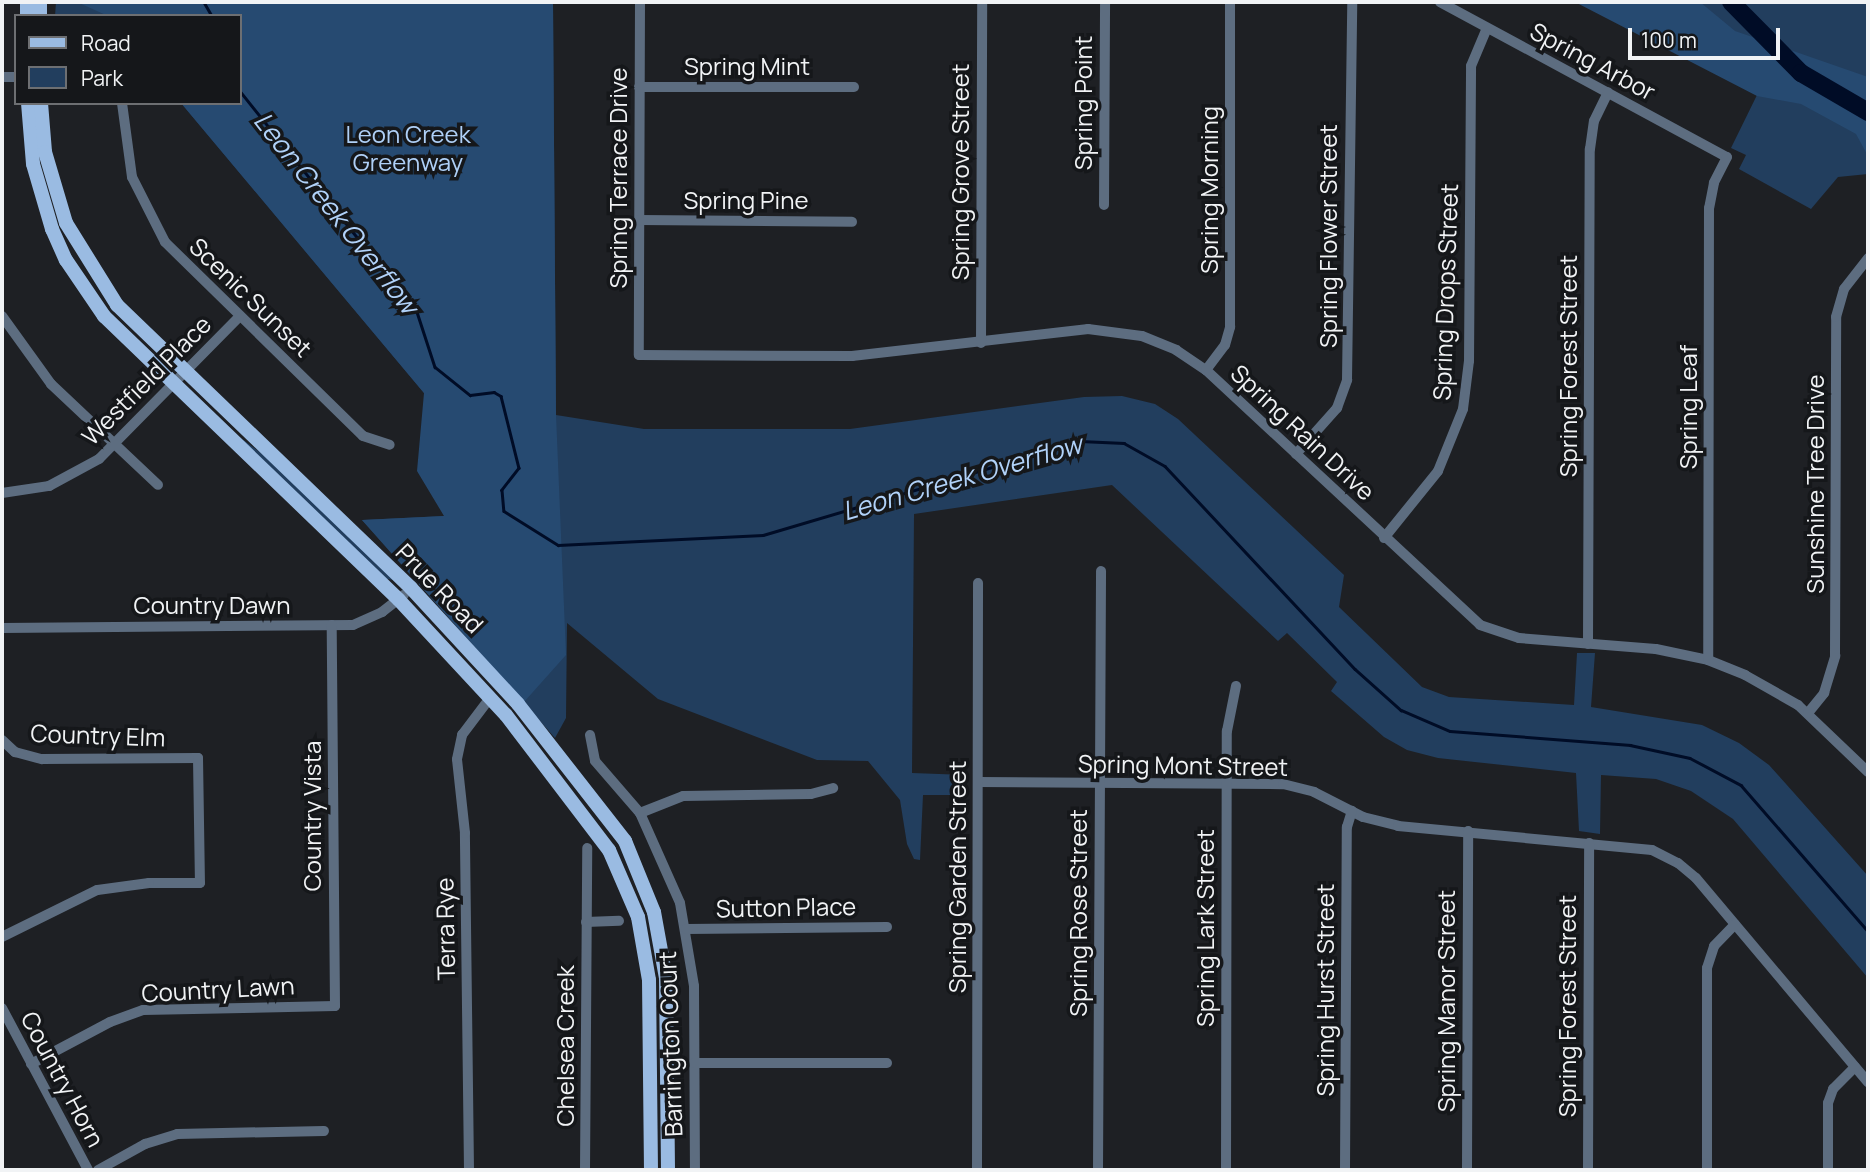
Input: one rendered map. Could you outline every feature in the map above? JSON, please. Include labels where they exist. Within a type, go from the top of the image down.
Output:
[{"type":"main road","name":"Prue Road","points":[[27,105],[41,196],[66,260],[104,316],[399,600],[490,698],[610,850],[638,918],[649,980],[650,1170]]},
{"type":"main road","name":"Prue Road","points":[[41,105],[53,187],[80,252],[117,305],[411,588],[518,704],[625,841],[654,912],[666,978],[668,1170]]},
{"type":"main road","points":[[649,980],[666,978]]},
{"type":"street","name":"Spring Terrace Drive","points":[[639,355],[640,2]]},
{"type":"street","name":"Spring Grove Street","points":[[981,343],[982,2]]},
{"type":"street","name":"Spring Point","points":[[1104,205],[1105,2]]},
{"type":"street","name":"Spring Morning","points":[[1206,370],[1225,345],[1230,327],[1230,2]]},
{"type":"street","name":"Spring Flower Street","points":[[1296,454],[1337,408],[1347,380],[1352,2]]},
{"type":"street","name":"Spring Arbor","points":[[1440,2],[1727,157]]},
{"type":"street","name":"Spring Drops Street","points":[[1384,538],[1438,471],[1463,409],[1469,361],[1471,66],[1487,28]]},
{"type":"street","name":"Spring Mint","points":[[639,87],[854,88]]},
{"type":"street","name":"Spring Forest Street","points":[[1588,644],[1590,149],[1594,121],[1608,92]]},
{"type":"street","name":"Scenic Sunset","points":[[122,105],[125,146],[144,206],[187,268],[363,436],[390,445]]},
{"type":"street","name":"Spring Leaf","points":[[1708,660],[1709,208],[1714,183],[1727,157]]},
{"type":"street","name":"Spring Pine","points":[[639,220],[852,222]]},
{"type":"street","name":"Sunshine Tree Drive","points":[[1808,713],[1824,693],[1835,656],[1836,317],[1844,289],[1868,257]]},
{"type":"street","points":[[2,316],[51,384],[158,485]]},
{"type":"street","name":"Westfield Place","points":[[2,493],[49,486],[116,445],[239,317]]},
{"type":"street","name":"Spring Rain Drive","points":[[639,355],[852,356],[1088,329],[1124,332],[1176,349],[1206,370],[1480,625],[1507,636],[1656,649],[1708,660],[1772,688],[1808,713],[1868,772]]},
{"type":"street","name":"Spring Rose Street","points":[[1098,1170],[1101,571]]},
{"type":"street","name":"Spring Garden Street","points":[[977,1170],[978,583]]},
{"type":"street","name":"Country Dawn","points":[[2,628],[332,625],[365,622],[399,600],[411,588]]},
{"type":"street","name":"Country Vista","points":[[332,625],[335,1006]]},
{"type":"street","name":"Spring Lark Street","points":[[1226,1170],[1227,731],[1236,686]]},
{"type":"street","name":"Terra Rye","points":[[468,1170],[465,833],[457,759],[462,735],[490,698]]},
{"type":"street","name":"Barrington Court","points":[[590,735],[594,761],[640,814],[669,872],[686,929],[694,986],[695,1170]]},
{"type":"street","name":"Country Elm","points":[[2,740],[15,752],[42,759],[198,758],[200,883],[141,883],[97,890],[2,937]]},
{"type":"street","name":"Spring Mont Street","points":[[978,782],[1226,784],[1305,788],[1352,811],[1398,826],[1643,848],[1678,863],[1735,924],[1868,1082]]},
{"type":"street","points":[[640,814],[683,796],[811,794],[833,788]]},
{"type":"street","name":"Spring Hurst Street","points":[[1345,1170],[1348,827],[1352,811]]},
{"type":"street","name":"Spring Manor Street","points":[[1467,1170],[1468,831]]},
{"type":"street","name":"Spring Forest Street","points":[[1588,1170],[1589,843]]},
{"type":"street","name":"Chelsea Creek","points":[[585,1170],[587,848]]},
{"type":"street","points":[[586,922],[619,921]]},
{"type":"street","points":[[1707,1170],[1707,968],[1714,946],[1735,924]]},
{"type":"street","name":"Sutton Place","points":[[686,929],[887,928]]},
{"type":"street","name":"Country Lawn","points":[[31,1064],[110,1022],[143,1010],[335,1006]]},
{"type":"street","name":"Country Horn","points":[[2,1008],[88,1170]]},
{"type":"street","points":[[694,1063],[887,1063]]},
{"type":"street","points":[[1828,1170],[1828,1103],[1833,1089],[1855,1066]]},
{"type":"street","points":[[98,1170],[145,1144],[177,1134],[324,1131]]},
{"type":"green space","points":[[56,2],[553,2],[556,415],[644,429],[850,429],[1084,397],[1122,396],[1155,404],[1178,419],[1344,575],[1339,607],[1422,687],[1449,697],[1574,705],[1577,653],[1595,653],[1591,707],[1702,725],[1739,743],[1769,765],[1868,876],[1868,978],[1733,819],[1691,791],[1656,779],[1601,775],[1600,834],[1579,831],[1576,773],[1438,758],[1407,750],[1384,737],[1331,691],[1337,682],[1287,633],[1278,641],[1112,485],[914,514],[912,773],[966,775],[965,795],[923,795],[920,860],[914,859],[907,844],[900,800],[868,761],[817,760],[658,699],[567,623],[566,718],[555,738],[362,520],[444,516],[424,393],[183,105],[242,105],[242,14],[55,14]]},
{"type":"green space","name":"Leon Creek Greenway","points":[[77,2],[553,2],[556,415],[566,655],[524,702],[362,520],[444,516],[417,471],[424,393],[183,105],[242,105],[242,14],[104,14]]},
{"type":"green space","points":[[1575,2],[1700,2],[1735,31],[1868,77],[1868,156],[1856,134],[1801,104],[1757,96]]},
{"type":"green space","points":[[1577,2],[1868,2],[1868,174],[1838,177],[1811,209],[1739,169],[1746,155],[1731,148],[1757,95]]},
{"type":"green space","points":[[238,436],[264,455],[394,580],[387,579]]},
{"type":"waterway","name":"Leon Creek Overflow","points":[[204,2],[211,14]]},
{"type":"waterway","points":[[1731,2],[1801,73],[1868,112]]},
{"type":"waterway","name":"Leon Creek Overflow","points":[[242,93],[417,312],[435,367],[470,395],[494,392],[501,396],[519,468],[502,490],[504,511],[558,545],[763,535],[1080,441],[1124,443],[1165,466],[1355,669],[1401,710],[1450,731],[1630,745],[1690,758],[1741,785],[1868,931]]}]
